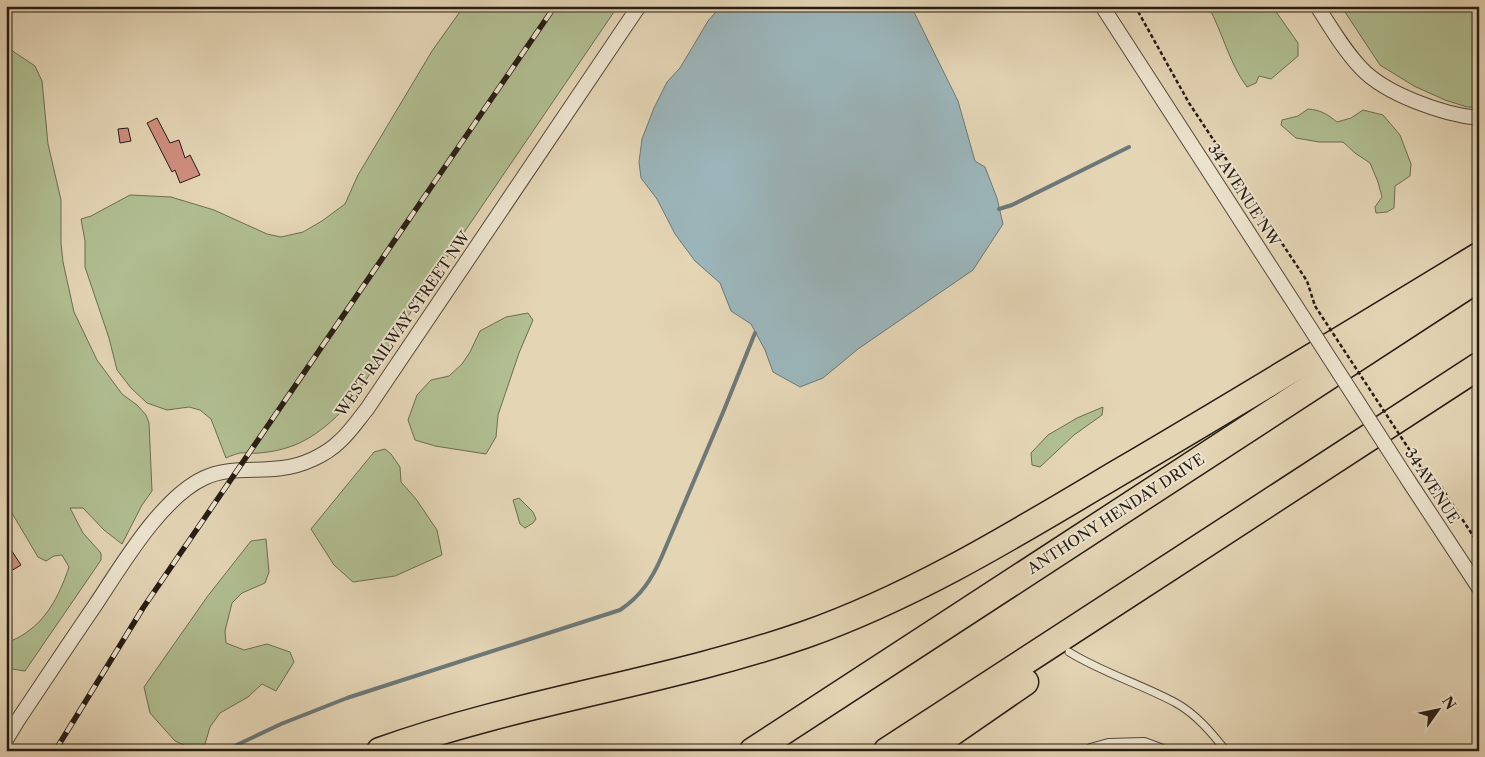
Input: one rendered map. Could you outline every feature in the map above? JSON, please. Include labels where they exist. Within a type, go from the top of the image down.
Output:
[{"type":"highway","points":[[380,751],[470,722],[717,662],[805,635],[922,586],[1077,497],[1479,256]]},
{"type":"highway","name":"ANTHONY HENDAY DRIVE","points":[[753,751],[1479,278]]},
{"type":"highway","points":[[888,751],[1479,366]]},
{"type":"highway","points":[[925,751],[1101,630],[1191,553]]},
{"type":"street","name":"WEST RAILWAY STREET NW","points":[[6,740],[125,561],[158,518],[179,496],[204,478],[220,473],[238,469],[282,468],[303,463],[330,449],[345,435],[366,409],[639,6]]},
{"type":"street","name":"34 AVENUE NW","points":[[1102,6],[1358,401]]},
{"type":"street","points":[[1317,6],[1342,44],[1362,69],[1378,83],[1439,111],[1479,118]]},
{"type":"street","name":"34 AVENUE","points":[[1358,401],[1479,588]]},
{"type":"street","points":[[1091,751],[1109,746],[1144,745],[1160,751]]},
{"type":"lane","points":[[1069,652],[1088,664],[1178,704],[1207,728],[1226,751]]},
{"type":"path","points":[[1135,6],[1189,103],[1307,281],[1315,306],[1422,469],[1440,485],[1479,545]]},
{"type":"green space","points":[[464,6],[618,6],[352,401],[321,430],[300,443],[275,451],[240,453],[226,458],[211,419],[200,410],[189,407],[167,410],[147,403],[131,388],[117,370],[109,338],[85,267],[85,241],[81,219],[91,216],[130,195],[171,197],[214,210],[267,234],[281,237],[303,232],[345,204],[358,175],[432,51]]},
{"type":"green space","points":[[1208,6],[1272,6],[1298,43],[1298,56],[1271,79],[1259,76],[1256,83],[1247,87],[1235,68]]},
{"type":"green space","points":[[1341,6],[1479,6],[1479,107],[1467,107],[1445,100],[1414,86],[1380,65]]},
{"type":"green space","points":[[6,44],[14,52],[35,66],[42,81],[48,144],[61,200],[63,262],[74,312],[97,360],[122,394],[137,405],[146,415],[149,423],[152,491],[142,505],[122,544],[104,530],[83,508],[70,508],[83,533],[101,553],[101,560],[25,671],[6,668],[6,643],[25,634],[42,619],[58,594],[69,567],[62,555],[54,556],[46,561],[38,557],[6,503]]},
{"type":"green space","points":[[1308,109],[1324,113],[1337,122],[1351,118],[1363,110],[1383,115],[1400,135],[1411,164],[1410,176],[1395,186],[1394,208],[1387,212],[1376,213],[1375,207],[1382,197],[1370,163],[1343,142],[1319,142],[1296,138],[1281,125],[1282,120],[1298,116]]},
{"type":"green space","points":[[528,313],[533,320],[519,353],[498,415],[496,437],[486,454],[435,446],[415,440],[408,420],[417,395],[431,380],[449,376],[462,364],[480,331],[506,317]]},
{"type":"green space","points":[[1103,407],[1102,415],[1074,435],[1040,467],[1032,465],[1031,453],[1048,435],[1077,418]]},
{"type":"green space","points":[[385,449],[400,467],[401,482],[416,499],[437,530],[442,555],[395,576],[353,582],[334,565],[311,529],[374,452]]},
{"type":"green space","points":[[519,498],[533,512],[536,519],[525,528],[520,524],[513,500]]},
{"type":"green space","points":[[266,539],[269,572],[265,583],[242,593],[232,603],[225,631],[226,643],[244,650],[267,644],[290,652],[294,662],[276,691],[262,684],[248,697],[220,713],[210,727],[205,744],[193,749],[175,741],[150,713],[144,687],[207,597],[251,541]]},
{"type":"water","points":[[721,6],[911,6],[958,101],[975,161],[985,167],[997,198],[1003,224],[973,270],[858,349],[823,378],[800,387],[773,372],[765,350],[751,324],[731,311],[720,283],[695,261],[675,234],[657,199],[641,178],[639,162],[642,139],[654,108],[667,82],[680,68],[708,21]]},
{"type":"building","points":[[157,118],[170,143],[179,140],[185,158],[190,155],[200,175],[180,183],[175,170],[172,172],[147,123]]},
{"type":"building","points":[[128,128],[131,141],[120,143],[118,129]]},
{"type":"building","points":[[6,542],[21,565],[6,574]]},
{"type":"waterway","points":[[999,209],[1012,205],[1129,147]]},
{"type":"waterway","points":[[224,751],[281,724],[347,698],[620,610],[627,605],[650,580],[658,564],[755,333]]},
{"type":"railway","points":[[55,751],[143,608],[555,6]]}]
